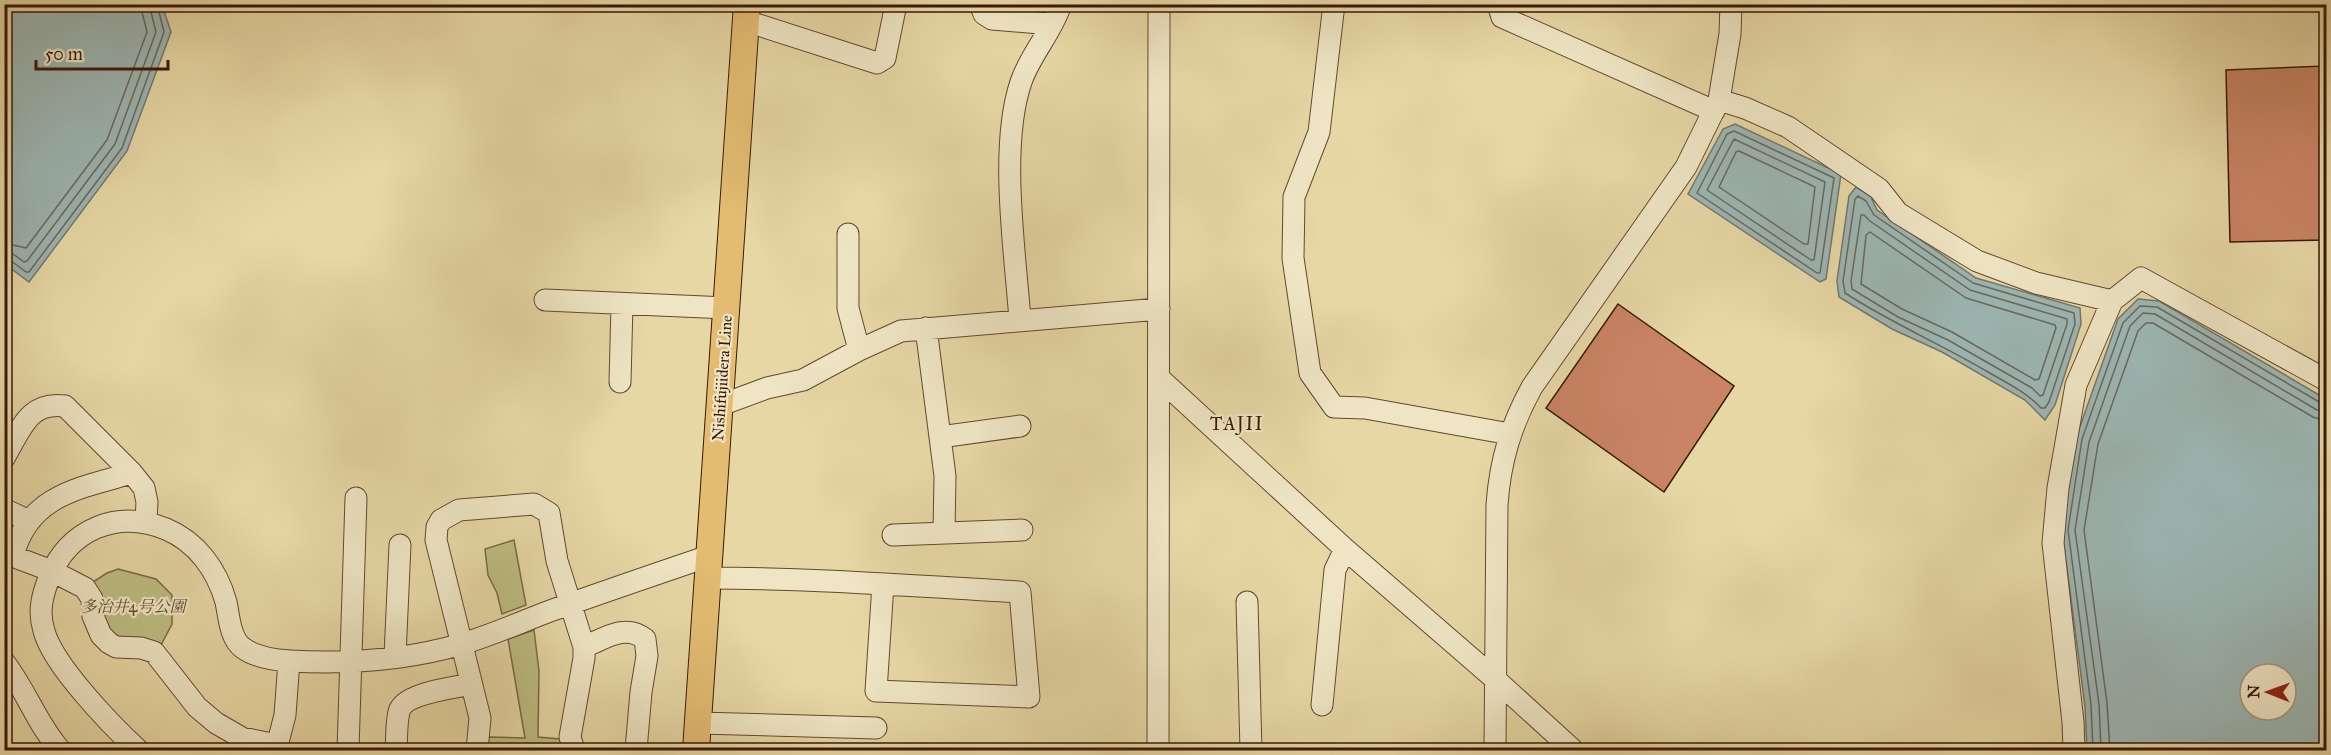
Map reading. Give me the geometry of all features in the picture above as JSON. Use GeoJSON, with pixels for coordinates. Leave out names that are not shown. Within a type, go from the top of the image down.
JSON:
{"type":"FeatureCollection","features":[{"type":"Feature","properties":{"kind":"main road","name":"Nishifujiidera Line"},"geometry":{"type":"LineString","coordinates":[[696,750],[747,13]]}},
{"type":"Feature","properties":{"kind":"street"},"geometry":{"type":"LineString","coordinates":[[747,13],[877,63],[885,58],[896,4]]}},
{"type":"Feature","properties":{"kind":"street"},"geometry":{"type":"LineString","coordinates":[[980,4],[984,14],[992,19],[1051,24]]}},
{"type":"Feature","properties":{"kind":"street"},"geometry":{"type":"LineString","coordinates":[[1020,320],[1010,175],[1013,117],[1021,81],[1061,4]]}},
{"type":"Feature","properties":{"kind":"street"},"geometry":{"type":"LineString","coordinates":[[1158,750],[1159,4]]}},
{"type":"Feature","properties":{"kind":"street"},"geometry":{"type":"LineString","coordinates":[[1334,4],[1319,132],[1294,197],[1293,258],[1310,373],[1334,407],[1365,408],[1510,434]]}},
{"type":"Feature","properties":{"kind":"street"},"geometry":{"type":"LineString","coordinates":[[1498,4],[1502,17],[1717,105],[1745,108],[1788,127],[1880,189],[1898,213],[1977,261],[2036,283],[2112,301]]}},
{"type":"Feature","properties":{"kind":"street"},"geometry":{"type":"LineString","coordinates":[[1495,750],[1498,495],[1499,474],[1510,434],[1532,387],[1686,167],[1717,105],[1730,34],[1731,4]]}},
{"type":"Feature","properties":{"kind":"street"},"geometry":{"type":"LineString","coordinates":[[848,234],[848,308],[859,350]]}},
{"type":"Feature","properties":{"kind":"street"},"geometry":{"type":"LineString","coordinates":[[2074,750],[2073,722],[2053,543],[2058,488],[2076,386],[2112,301],[2141,278],[2326,380]]}},
{"type":"Feature","properties":{"kind":"street"},"geometry":{"type":"LineString","coordinates":[[545,300],[727,308]]}},
{"type":"Feature","properties":{"kind":"street"},"geometry":{"type":"LineString","coordinates":[[620,382],[622,304]]}},
{"type":"Feature","properties":{"kind":"street"},"geometry":{"type":"LineString","coordinates":[[721,405],[767,388],[803,380],[901,331],[1159,309]]}},
{"type":"Feature","properties":{"kind":"street"},"geometry":{"type":"LineString","coordinates":[[926,328],[945,477],[944,533]]}},
{"type":"Feature","properties":{"kind":"street"},"geometry":{"type":"LineString","coordinates":[[1159,378],[1345,549],[1573,750]]}},
{"type":"Feature","properties":{"kind":"street"},"geometry":{"type":"LineString","coordinates":[[4,458],[30,414],[52,404],[65,406],[144,488],[147,502],[146,521]]}},
{"type":"Feature","properties":{"kind":"street"},"geometry":{"type":"LineString","coordinates":[[940,437],[1020,426]]}},
{"type":"Feature","properties":{"kind":"street"},"geometry":{"type":"LineString","coordinates":[[132,473],[66,493],[44,506],[18,536],[9,555],[52,571],[85,588],[92,599],[93,616],[101,635],[109,643],[116,647],[141,648],[154,652],[192,700],[216,723],[242,738],[276,748],[285,715],[289,660]]}},
{"type":"Feature","properties":{"kind":"street"},"geometry":{"type":"LineString","coordinates":[[348,750],[356,498]]}},
{"type":"Feature","properties":{"kind":"street"},"geometry":{"type":"LineString","coordinates":[[477,750],[480,718],[436,540],[437,527],[441,520],[459,510],[534,504],[543,507],[549,513],[557,561],[584,647],[570,737],[574,750]]}},
{"type":"Feature","properties":{"kind":"street"},"geometry":{"type":"LineString","coordinates":[[4,509],[29,521]]}},
{"type":"Feature","properties":{"kind":"street"},"geometry":{"type":"LineString","coordinates":[[138,750],[122,735],[63,667],[48,644],[43,628],[40,599],[61,555],[75,539],[110,523],[146,521],[187,540],[206,560],[216,576],[225,599],[235,638],[242,647],[255,654],[289,660],[350,661],[395,656],[461,644],[570,604],[708,567],[783,578],[1020,592],[1029,697],[876,692],[883,584]]}},
{"type":"Feature","properties":{"kind":"street"},"geometry":{"type":"LineString","coordinates":[[893,535],[1023,530]]}},
{"type":"Feature","properties":{"kind":"street"},"geometry":{"type":"LineString","coordinates":[[395,656],[400,545]]}},
{"type":"Feature","properties":{"kind":"street"},"geometry":{"type":"LineString","coordinates":[[1322,705],[1335,570],[1345,549]]}},
{"type":"Feature","properties":{"kind":"street"},"geometry":{"type":"LineString","coordinates":[[1246,602],[1251,750]]}},
{"type":"Feature","properties":{"kind":"street"},"geometry":{"type":"LineString","coordinates":[[584,647],[621,631],[637,633],[645,639],[647,656],[636,750]]}},
{"type":"Feature","properties":{"kind":"street"},"geometry":{"type":"LineString","coordinates":[[4,662],[15,675],[48,737],[60,750]]}},
{"type":"Feature","properties":{"kind":"street"},"geometry":{"type":"LineString","coordinates":[[396,750],[399,711],[403,704],[414,697],[471,684]]}},
{"type":"Feature","properties":{"kind":"street"},"geometry":{"type":"LineString","coordinates":[[698,723],[876,728]]}},
{"type":"Feature","properties":{"kind":"green space"},"geometry":{"type":"Polygon","coordinates":[[[514,540],[526,605],[502,614],[497,593],[488,575],[485,549],[514,540]]]}},
{"type":"Feature","properties":{"kind":"green space","name":"多治井4号公園"},"geometry":{"type":"Polygon","coordinates":[[[118,569],[156,579],[172,595],[172,624],[161,645],[148,640],[121,638],[109,631],[105,625],[97,588],[93,582],[118,569]]]}},
{"type":"Feature","properties":{"kind":"green space"},"geometry":{"type":"Polygon","coordinates":[[[534,630],[539,671],[538,737],[560,739],[564,750],[487,749],[488,737],[525,738],[508,639],[534,630]]]}},
{"type":"Feature","properties":{"kind":"water"},"geometry":{"type":"Polygon","coordinates":[[[4,5],[162,5],[171,32],[127,151],[29,282],[5,264],[4,5]]]}},
{"type":"Feature","properties":{"kind":"water"},"geometry":{"type":"Polygon","coordinates":[[[1735,124],[1841,174],[1826,279],[1820,282],[1688,194],[1723,129],[1735,124]]]}},
{"type":"Feature","properties":{"kind":"water"},"geometry":{"type":"Polygon","coordinates":[[[1856,187],[1871,197],[1877,210],[1976,278],[2080,308],[2081,324],[2055,405],[2045,420],[2025,400],[1942,352],[1892,329],[1839,297],[1837,281],[1849,196],[1856,187]]]}},
{"type":"Feature","properties":{"kind":"water"},"geometry":{"type":"Polygon","coordinates":[[[2138,299],[2159,301],[2326,399],[2326,750],[2087,750],[2085,706],[2062,530],[2076,438],[2118,319],[2138,299]]]}},
{"type":"Feature","properties":{"kind":"building"},"geometry":{"type":"Polygon","coordinates":[[[2326,66],[2326,240],[2230,242],[2226,70],[2326,66]]]}},
{"type":"Feature","properties":{"kind":"building"},"geometry":{"type":"Polygon","coordinates":[[[1618,304],[1734,386],[1664,492],[1546,408],[1618,304]]]}},
{"type":"Feature","properties":{"kind":"district","name":"TAJII"},"geometry":{"type":"Point","coordinates":[1237,424]}}]}
